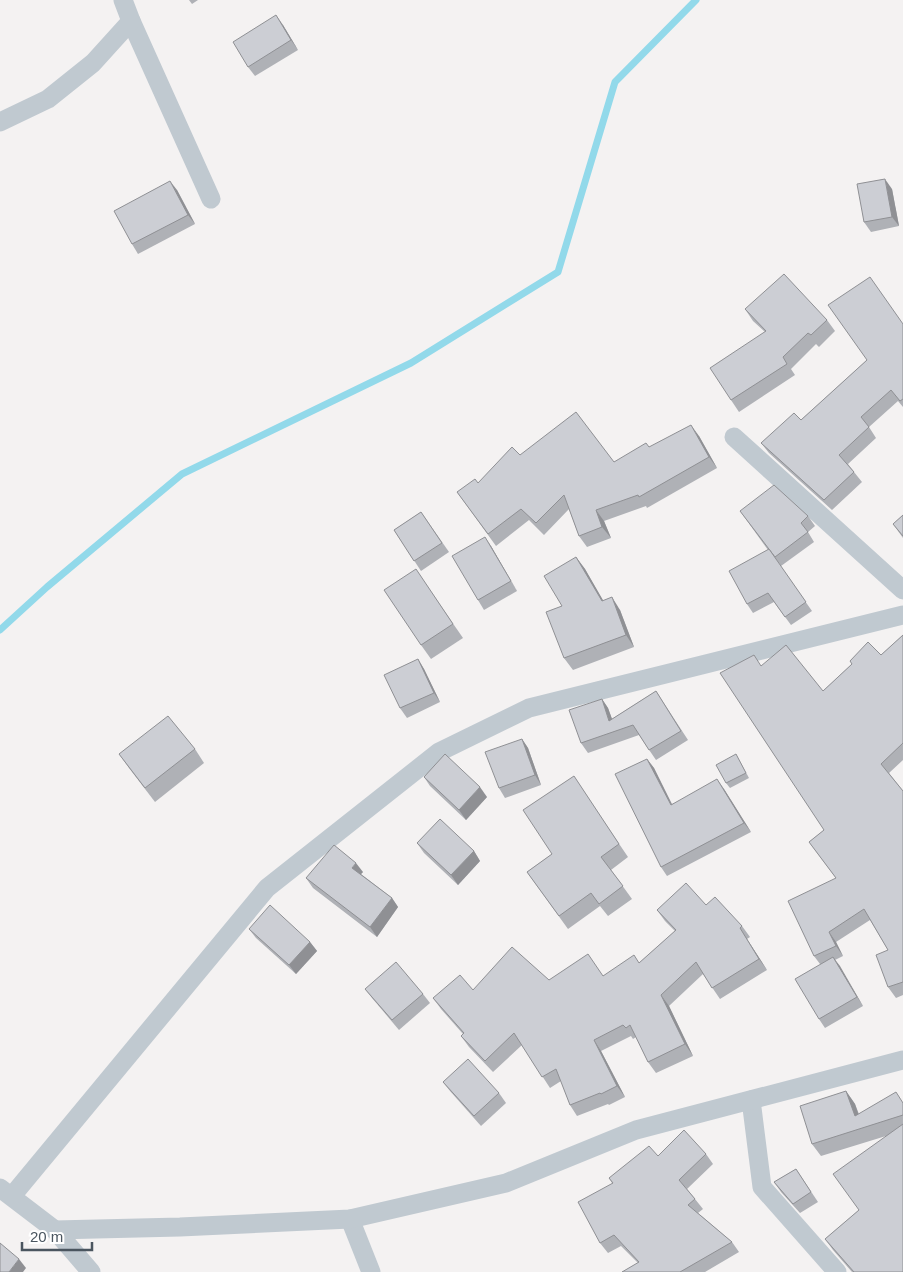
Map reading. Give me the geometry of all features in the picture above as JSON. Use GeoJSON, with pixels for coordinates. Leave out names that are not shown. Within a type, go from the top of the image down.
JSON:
{"type":"FeatureCollection","features":[{"type":"Feature","properties":{"kind":"street"},"geometry":{"type":"LineString","coordinates":[[123,0],[211,199]]}},
{"type":"Feature","properties":{"kind":"street"},"geometry":{"type":"LineString","coordinates":[[0,122],[48,99],[93,63],[131,21]]}},
{"type":"Feature","properties":{"kind":"street"},"geometry":{"type":"LineString","coordinates":[[734,437],[903,590]]}},
{"type":"Feature","properties":{"kind":"street"},"geometry":{"type":"LineString","coordinates":[[91,1272],[55,1230],[6,1192],[267,888],[439,752],[529,708],[903,615]]}},
{"type":"Feature","properties":{"kind":"street"},"geometry":{"type":"LineString","coordinates":[[55,1230],[180,1227],[350,1219],[506,1183],[636,1130],[903,1060]]}},
{"type":"Feature","properties":{"kind":"street"},"geometry":{"type":"LineString","coordinates":[[751,1100],[762,1187],[837,1272]]}},
{"type":"Feature","properties":{"kind":"street"},"geometry":{"type":"LineString","coordinates":[[350,1219],[371,1272]]}},
{"type":"Feature","properties":{"kind":"building"},"geometry":{"type":"Polygon","coordinates":[[[276,15],[291,40],[248,67],[233,42],[276,15]]]}},
{"type":"Feature","properties":{"kind":"building"},"geometry":{"type":"Polygon","coordinates":[[[885,179],[892,217],[864,222],[857,184],[885,179]]]}},
{"type":"Feature","properties":{"kind":"building"},"geometry":{"type":"Polygon","coordinates":[[[170,181],[188,215],[132,244],[114,211],[170,181]]]}},
{"type":"Feature","properties":{"kind":"building"},"geometry":{"type":"Polygon","coordinates":[[[784,274],[827,320],[811,335],[808,333],[783,357],[787,364],[731,400],[710,368],[766,331],[745,309],[784,274]]]}},
{"type":"Feature","properties":{"kind":"building"},"geometry":{"type":"Polygon","coordinates":[[[870,277],[903,324],[903,399],[900,401],[891,390],[861,417],[869,427],[839,455],[854,472],[824,500],[761,443],[794,413],[801,420],[867,360],[828,305],[870,277]]]}},
{"type":"Feature","properties":{"kind":"building"},"geometry":{"type":"Polygon","coordinates":[[[576,412],[614,462],[646,443],[649,447],[691,425],[709,457],[639,497],[638,495],[596,510],[602,527],[579,536],[564,495],[536,523],[521,509],[488,534],[457,492],[475,479],[478,483],[512,447],[520,455],[576,412]]]}},
{"type":"Feature","properties":{"kind":"building"},"geometry":{"type":"Polygon","coordinates":[[[774,485],[808,516],[801,523],[808,532],[775,557],[740,511],[774,485]]]}},
{"type":"Feature","properties":{"kind":"building"},"geometry":{"type":"Polygon","coordinates":[[[421,512],[442,543],[414,561],[394,530],[421,512]]]}},
{"type":"Feature","properties":{"kind":"building"},"geometry":{"type":"Polygon","coordinates":[[[903,515],[903,536],[893,524],[903,515]]]}},
{"type":"Feature","properties":{"kind":"building"},"geometry":{"type":"Polygon","coordinates":[[[485,537],[511,581],[478,600],[452,556],[485,537]]]}},
{"type":"Feature","properties":{"kind":"building"},"geometry":{"type":"Polygon","coordinates":[[[769,549],[806,602],[785,617],[768,593],[747,604],[729,571],[769,549]]]}},
{"type":"Feature","properties":{"kind":"building"},"geometry":{"type":"Polygon","coordinates":[[[576,557],[602,601],[612,597],[626,635],[564,658],[546,612],[562,606],[544,576],[576,557]]]}},
{"type":"Feature","properties":{"kind":"building"},"geometry":{"type":"Polygon","coordinates":[[[416,569],[453,624],[421,645],[384,590],[416,569]]]}},
{"type":"Feature","properties":{"kind":"building"},"geometry":{"type":"Polygon","coordinates":[[[903,635],[903,743],[881,764],[903,791],[903,982],[888,987],[876,955],[888,950],[864,909],[829,932],[836,946],[814,956],[788,901],[836,878],[809,842],[824,830],[720,673],[754,655],[761,666],[786,645],[823,691],[852,664],[850,661],[868,642],[881,655],[903,635]]]}},
{"type":"Feature","properties":{"kind":"building"},"geometry":{"type":"Polygon","coordinates":[[[418,659],[434,693],[400,708],[384,675],[418,659]]]}},
{"type":"Feature","properties":{"kind":"building"},"geometry":{"type":"Polygon","coordinates":[[[656,691],[681,731],[649,750],[633,725],[581,743],[569,710],[602,699],[609,721],[656,691]]]}},
{"type":"Feature","properties":{"kind":"building"},"geometry":{"type":"Polygon","coordinates":[[[168,716],[195,749],[145,788],[119,754],[168,716]]]}},
{"type":"Feature","properties":{"kind":"building"},"geometry":{"type":"Polygon","coordinates":[[[522,739],[535,775],[499,788],[485,752],[522,739]]]}},
{"type":"Feature","properties":{"kind":"building"},"geometry":{"type":"Polygon","coordinates":[[[445,754],[480,787],[459,810],[424,777],[445,754]]]}},
{"type":"Feature","properties":{"kind":"building"},"geometry":{"type":"Polygon","coordinates":[[[736,754],[746,773],[726,783],[716,765],[736,754]]]}},
{"type":"Feature","properties":{"kind":"building"},"geometry":{"type":"Polygon","coordinates":[[[647,759],[671,805],[717,779],[744,823],[661,867],[615,774],[647,759]]]}},
{"type":"Feature","properties":{"kind":"building"},"geometry":{"type":"Polygon","coordinates":[[[574,776],[619,844],[601,857],[623,886],[599,904],[591,893],[559,916],[527,872],[552,854],[523,810],[574,776]]]}},
{"type":"Feature","properties":{"kind":"building"},"geometry":{"type":"Polygon","coordinates":[[[440,819],[474,851],[451,875],[417,843],[440,819]]]}},
{"type":"Feature","properties":{"kind":"building"},"geometry":{"type":"Polygon","coordinates":[[[334,845],[356,863],[352,868],[392,898],[370,927],[306,878],[334,845]]]}},
{"type":"Feature","properties":{"kind":"building"},"geometry":{"type":"Polygon","coordinates":[[[686,883],[706,905],[715,897],[742,926],[740,928],[759,959],[712,988],[696,962],[661,995],[685,1044],[648,1062],[630,1025],[626,1028],[623,1025],[594,1040],[617,1086],[601,1094],[570,1105],[556,1069],[542,1077],[514,1033],[485,1061],[461,1036],[464,1033],[433,998],[460,975],[473,990],[512,947],[549,980],[588,954],[603,976],[634,955],[639,963],[676,930],[657,910],[686,883]]]}},
{"type":"Feature","properties":{"kind":"building"},"geometry":{"type":"Polygon","coordinates":[[[270,905],[310,942],[289,965],[249,929],[270,905]]]}},
{"type":"Feature","properties":{"kind":"building"},"geometry":{"type":"Polygon","coordinates":[[[833,957],[857,997],[819,1019],[795,979],[833,957]]]}},
{"type":"Feature","properties":{"kind":"building"},"geometry":{"type":"Polygon","coordinates":[[[396,962],[423,994],[392,1020],[365,989],[396,962]]]}},
{"type":"Feature","properties":{"kind":"building"},"geometry":{"type":"Polygon","coordinates":[[[468,1059],[499,1093],[474,1116],[443,1082],[468,1059]]]}},
{"type":"Feature","properties":{"kind":"building"},"geometry":{"type":"Polygon","coordinates":[[[846,1091],[855,1116],[896,1092],[903,1103],[903,1115],[812,1144],[800,1106],[846,1091]]]}},
{"type":"Feature","properties":{"kind":"building"},"geometry":{"type":"Polygon","coordinates":[[[903,1124],[903,1272],[854,1272],[825,1239],[859,1210],[833,1174],[903,1124]]]}},
{"type":"Feature","properties":{"kind":"building"},"geometry":{"type":"Polygon","coordinates":[[[684,1130],[706,1154],[679,1180],[695,1199],[688,1205],[732,1242],[680,1272],[622,1272],[639,1262],[614,1235],[600,1243],[578,1202],[613,1183],[609,1178],[649,1146],[658,1156],[684,1130]]]}},
{"type":"Feature","properties":{"kind":"building"},"geometry":{"type":"Polygon","coordinates":[[[796,1169],[811,1192],[793,1204],[774,1182],[796,1169]]]}},
{"type":"Feature","properties":{"kind":"building"},"geometry":{"type":"Polygon","coordinates":[[[0,1243],[19,1259],[9,1272],[0,1272],[0,1243]]]}},
{"type":"Feature","properties":{"kind":"waterway"},"geometry":{"type":"LineString","coordinates":[[0,630],[47,587],[182,474],[411,363],[558,272],[615,82],[696,0]]}}]}
